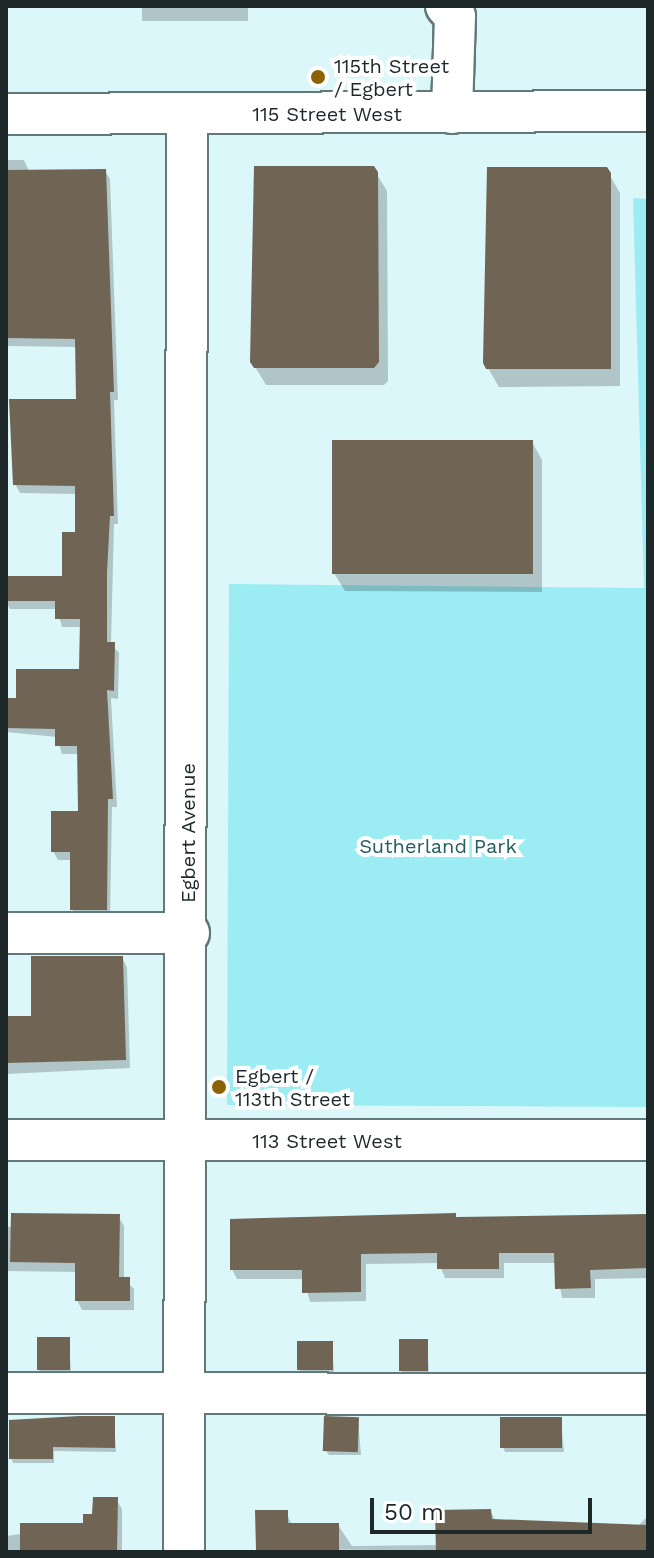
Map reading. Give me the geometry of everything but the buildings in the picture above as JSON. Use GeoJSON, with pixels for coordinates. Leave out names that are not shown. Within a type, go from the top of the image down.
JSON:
{"type":"FeatureCollection","features":[{"type":"Feature","properties":{"kind":"street"},"geometry":{"type":"LineString","coordinates":[[446,6],[455,16],[452,113]]}},
{"type":"Feature","properties":{"kind":"street","name":"115 Street West"},"geometry":{"type":"LineString","coordinates":[[6,114],[648,111]]}},
{"type":"Feature","properties":{"kind":"street","name":"Egbert Avenue"},"geometry":{"type":"LineString","coordinates":[[184,1552],[189,933],[187,114]]}},
{"type":"Feature","properties":{"kind":"street"},"geometry":{"type":"LineString","coordinates":[[6,933],[189,933]]}},
{"type":"Feature","properties":{"kind":"street","name":"113 Street West"},"geometry":{"type":"LineString","coordinates":[[6,1140],[648,1140]]}},
{"type":"Feature","properties":{"kind":"street"},"geometry":{"type":"LineString","coordinates":[[6,1393],[648,1394]]}},
{"type":"Feature","properties":{"kind":"green space","name":"Sutherland Park"},"geometry":{"type":"Polygon","coordinates":[[[633,198],[648,199],[648,1107],[227,1105],[229,584],[644,588],[633,198]]]}},
{"type":"Feature","properties":{"kind":"place","name":"115th Street / Egbert"},"geometry":{"type":"Point","coordinates":[318,77]}},
{"type":"Feature","properties":{"kind":"place","name":"Egbert / 113th Street"},"geometry":{"type":"Point","coordinates":[219,1087]}}]}
